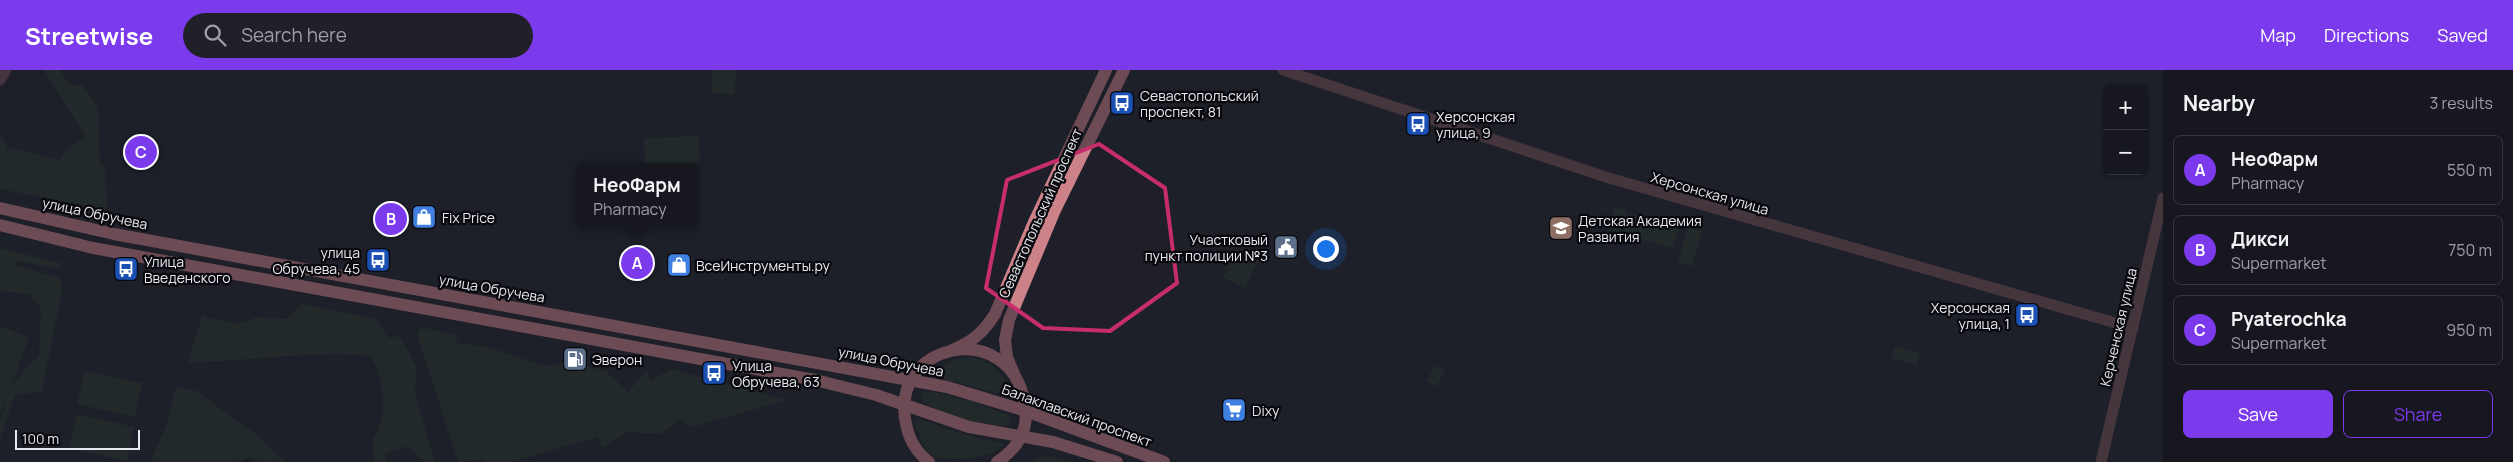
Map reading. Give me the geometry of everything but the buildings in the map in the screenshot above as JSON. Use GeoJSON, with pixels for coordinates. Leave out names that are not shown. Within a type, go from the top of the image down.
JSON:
{"type":"FeatureCollection","features":[{"type":"Feature","properties":{"kind":"main road","name":"Севастопольский проспект"},"geometry":{"type":"LineString","coordinates":[[910,380],[930,359],[976,339],[995,314],[1034,222],[1106,70]]}},
{"type":"Feature","properties":{"kind":"main road","name":"Севастопольский проспект"},"geometry":{"type":"LineString","coordinates":[[1026,411],[1020,386],[1007,357],[1005,340],[1009,320],[1055,210],[1124,70]]}},
{"type":"Feature","properties":{"kind":"main road","name":"улица Обручева"},"geometry":{"type":"LineString","coordinates":[[0,208],[88,228],[910,380],[980,395]]}},
{"type":"Feature","properties":{"kind":"main road"},"geometry":{"type":"LineString","coordinates":[[0,225],[93,248],[815,380],[876,396],[969,427],[1081,450],[1118,462]]}},
{"type":"Feature","properties":{"kind":"main road"},"geometry":{"type":"LineString","coordinates":[[952,350],[971,349],[991,353],[1002,360],[1014,374]]}},
{"type":"Feature","properties":{"kind":"main road"},"geometry":{"type":"LineString","coordinates":[[910,380],[904,406],[906,428],[919,462]]}},
{"type":"Feature","properties":{"kind":"main road","name":"Балаклавский проспект"},"geometry":{"type":"LineString","coordinates":[[980,395],[1164,462]]}},
{"type":"Feature","properties":{"kind":"main road"},"geometry":{"type":"LineString","coordinates":[[997,462],[1013,449],[1023,437],[1026,411]]}},
{"type":"Feature","properties":{"kind":"main road"},"geometry":{"type":"LineString","coordinates":[[914,448],[929,462]]}},
{"type":"Feature","properties":{"kind":"street"},"geometry":{"type":"LineString","coordinates":[[0,80],[6,70]]}},
{"type":"Feature","properties":{"kind":"street","name":"Херсонская улица"},"geometry":{"type":"LineString","coordinates":[[1283,70],[1609,178],[2133,328]]}},
{"type":"Feature","properties":{"kind":"street","name":"Керченская улица"},"geometry":{"type":"LineString","coordinates":[[2101,462],[2163,198]]}},
{"type":"Feature","properties":{"kind":"street"},"geometry":{"type":"LineString","coordinates":[[234,274],[242,271],[244,265],[242,259],[237,256]]}},
{"type":"Feature","properties":{"kind":"highlighted area"},"geometry":{"type":"Polygon","coordinates":[[[1099,144],[1165,188],[1177,283],[1110,331],[1043,328],[986,288],[1007,180],[1099,144]]]}},
{"type":"Feature","properties":{"kind":"green space"},"geometry":{"type":"Polygon","coordinates":[[[44,70],[60,70],[70,86],[81,84],[98,107],[100,166],[105,166],[107,210],[0,189],[0,136],[4,138],[8,151],[13,148],[60,160],[66,150],[86,137],[44,70]]]}},
{"type":"Feature","properties":{"kind":"green space"},"geometry":{"type":"Polygon","coordinates":[[[712,70],[736,70],[735,94],[711,93],[712,70]]]}},
{"type":"Feature","properties":{"kind":"green space"},"geometry":{"type":"Polygon","coordinates":[[[699,136],[700,163],[645,163],[644,138],[699,136]]]}},
{"type":"Feature","properties":{"kind":"green space"},"geometry":{"type":"Polygon","coordinates":[[[1615,206],[1627,210],[1620,233],[1608,230],[1615,206]]]}},
{"type":"Feature","properties":{"kind":"green space"},"geometry":{"type":"Polygon","coordinates":[[[1628,213],[1679,228],[1673,248],[1622,234],[1628,213]]]}},
{"type":"Feature","properties":{"kind":"green space"},"geometry":{"type":"Polygon","coordinates":[[[1688,227],[1702,231],[1692,266],[1678,262],[1688,227]]]}},
{"type":"Feature","properties":{"kind":"green space"},"geometry":{"type":"Polygon","coordinates":[[[0,248],[64,264],[56,269],[20,261],[11,264],[60,278],[62,291],[42,391],[15,395],[0,441],[0,420],[10,391],[0,415],[0,326],[29,337],[12,384],[39,355],[41,308],[30,294],[0,291],[0,248]]]}},
{"type":"Feature","properties":{"kind":"green space"},"geometry":{"type":"Polygon","coordinates":[[[1236,250],[1258,260],[1245,288],[1223,277],[1236,250]]]}},
{"type":"Feature","properties":{"kind":"green space"},"geometry":{"type":"Polygon","coordinates":[[[302,304],[376,319],[388,338],[400,336],[417,367],[415,394],[435,462],[424,462],[408,446],[385,454],[387,462],[375,462],[373,443],[381,421],[383,396],[380,380],[371,356],[325,354],[188,362],[202,316],[237,324],[258,317],[287,319],[302,304]]]}},
{"type":"Feature","properties":{"kind":"green space"},"geometry":{"type":"Polygon","coordinates":[[[421,327],[456,335],[457,343],[487,347],[546,366],[565,362],[606,371],[628,392],[646,371],[650,381],[672,369],[787,400],[692,427],[680,420],[660,434],[627,432],[602,448],[597,437],[511,462],[485,462],[483,460],[458,462],[417,334],[421,327]]]}},
{"type":"Feature","properties":{"kind":"green space"},"geometry":{"type":"Polygon","coordinates":[[[1895,346],[1920,353],[1917,365],[1891,358],[1895,346]]]}},
{"type":"Feature","properties":{"kind":"green space"},"geometry":{"type":"Polygon","coordinates":[[[969,357],[985,362],[997,370],[1006,382],[1012,397],[931,376],[932,371],[958,358],[969,357]]]}},
{"type":"Feature","properties":{"kind":"green space"},"geometry":{"type":"Polygon","coordinates":[[[1436,365],[1445,371],[1436,387],[1426,381],[1436,365]]]}},
{"type":"Feature","properties":{"kind":"green space"},"geometry":{"type":"Polygon","coordinates":[[[85,371],[142,383],[135,417],[77,404],[85,371]]]}},
{"type":"Feature","properties":{"kind":"green space"},"geometry":{"type":"Polygon","coordinates":[[[176,387],[196,391],[254,433],[285,462],[258,462],[250,457],[238,462],[150,462],[166,426],[176,387]]]}},
{"type":"Feature","properties":{"kind":"green space"},"geometry":{"type":"Polygon","coordinates":[[[929,391],[970,401],[1008,415],[1011,423],[1008,426],[987,424],[948,415],[936,410],[920,397],[922,393],[929,391]]]}},
{"type":"Feature","properties":{"kind":"green space"},"geometry":{"type":"Polygon","coordinates":[[[77,414],[134,427],[127,461],[69,448],[77,414]]]}},
{"type":"Feature","properties":{"kind":"green space"},"geometry":{"type":"Polygon","coordinates":[[[919,419],[958,433],[1005,444],[990,453],[969,458],[958,459],[931,455],[915,424],[919,419]]]}},
{"type":"Feature","properties":{"kind":"green space"},"geometry":{"type":"Polygon","coordinates":[[[1046,455],[1072,462],[1028,462],[1046,455]]]}},
{"type":"Feature","properties":{"kind":"place","name":"Севастопольский проспект, 81"},"geometry":{"type":"Point","coordinates":[1122,103]}},
{"type":"Feature","properties":{"kind":"place","name":"Херсонская улица, 9"},"geometry":{"type":"Point","coordinates":[1418,124]}},
{"type":"Feature","properties":{"kind":"place","name":"Pyaterochka"},"geometry":{"type":"Point","coordinates":[141,152]}},
{"type":"Feature","properties":{"kind":"place","name":"Fix Price"},"geometry":{"type":"Point","coordinates":[424,217]}},
{"type":"Feature","properties":{"kind":"place","name":"Дикси"},"geometry":{"type":"Point","coordinates":[391,219]}},
{"type":"Feature","properties":{"kind":"place","name":"Детская Академия Развития"},"geometry":{"type":"Point","coordinates":[1561,228]}},
{"type":"Feature","properties":{"kind":"place","name":"Участковый пункт полиции №3"},"geometry":{"type":"Point","coordinates":[1286,247]}},
{"type":"Feature","properties":{"kind":"place","name":"улица Обручева, 45"},"geometry":{"type":"Point","coordinates":[378,260]}},
{"type":"Feature","properties":{"kind":"place","name":"НеоФарм"},"geometry":{"type":"Point","coordinates":[637,263]}},
{"type":"Feature","properties":{"kind":"place","name":"ВсеИнструменты.ру"},"geometry":{"type":"Point","coordinates":[679,265]}},
{"type":"Feature","properties":{"kind":"place","name":"Улица Введенского"},"geometry":{"type":"Point","coordinates":[126,269]}},
{"type":"Feature","properties":{"kind":"place","name":"Херсонская улица, 1"},"geometry":{"type":"Point","coordinates":[2027,315]}},
{"type":"Feature","properties":{"kind":"place","name":"Эверон"},"geometry":{"type":"Point","coordinates":[575,359]}},
{"type":"Feature","properties":{"kind":"place","name":"Улица Обручева, 63"},"geometry":{"type":"Point","coordinates":[714,373]}},
{"type":"Feature","properties":{"kind":"place","name":"Dixy"},"geometry":{"type":"Point","coordinates":[1234,410]}}]}
